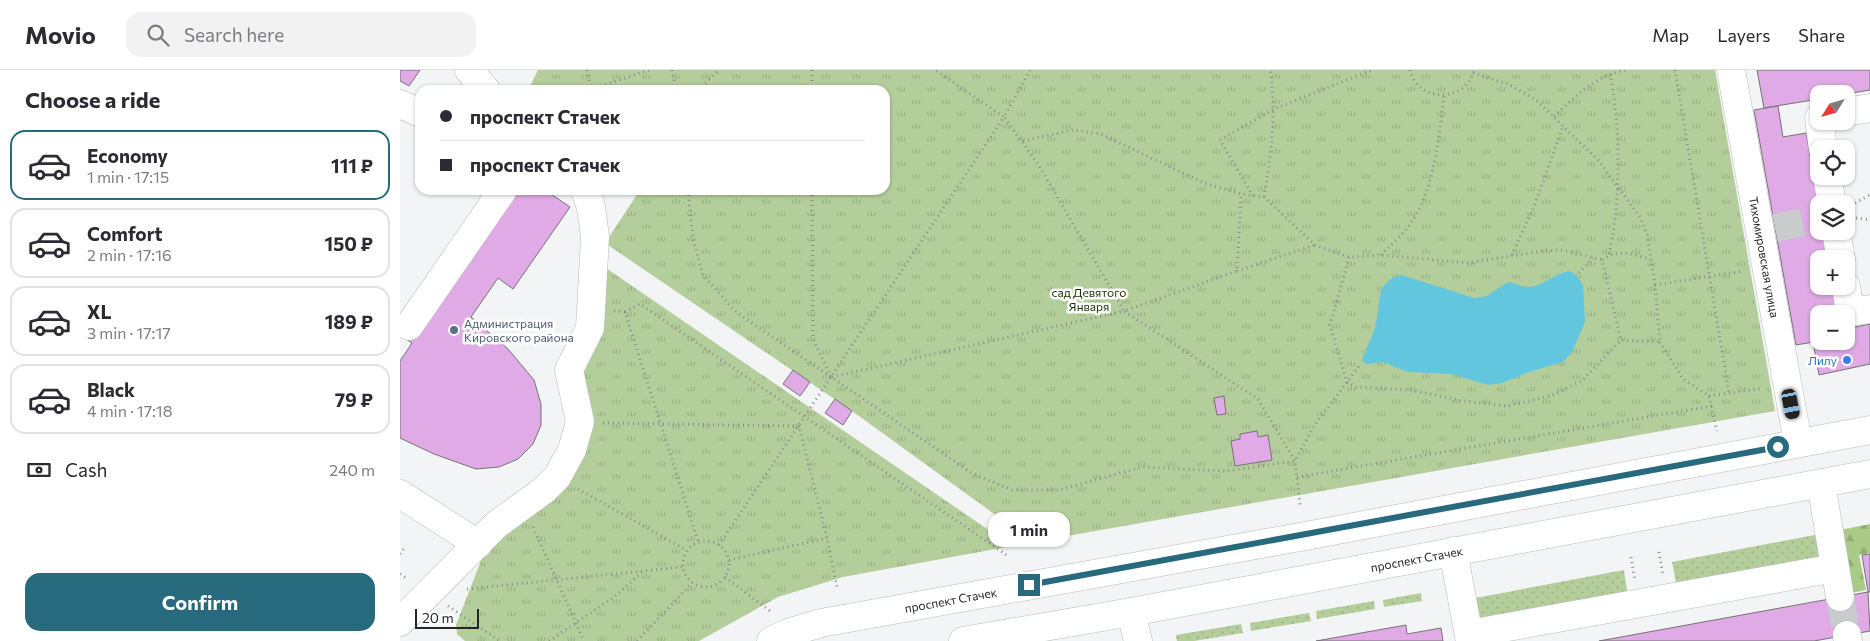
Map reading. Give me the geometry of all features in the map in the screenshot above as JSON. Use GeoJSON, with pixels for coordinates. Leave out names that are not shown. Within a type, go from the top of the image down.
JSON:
{"type":"FeatureCollection","features":[{"type":"Feature","properties":{"kind":"main road"},"geometry":{"type":"LineString","coordinates":[[469,70],[482,85]]}},
{"type":"Feature","properties":{"kind":"main road","name":"Тихомировская улица"},"geometry":{"type":"LineString","coordinates":[[1731,70],[1768,230],[1798,443]]}},
{"type":"Feature","properties":{"kind":"main road"},"geometry":{"type":"LineString","coordinates":[[400,104],[415,111]]}},
{"type":"Feature","properties":{"kind":"main road"},"geometry":{"type":"LineString","coordinates":[[1855,110],[1870,108]]}},
{"type":"Feature","properties":{"kind":"main road"},"geometry":{"type":"LineString","coordinates":[[404,334],[500,195]]}},
{"type":"Feature","properties":{"kind":"main road"},"geometry":{"type":"LineString","coordinates":[[400,622],[430,594],[496,525],[525,505],[557,477],[572,450],[580,422],[569,370],[590,328],[595,237],[586,195]]}},
{"type":"Feature","properties":{"kind":"main road"},"geometry":{"type":"LineString","coordinates":[[1847,295],[1850,312],[1870,309]]}},
{"type":"Feature","properties":{"kind":"main road","name":"проспект Стачек"},"geometry":{"type":"LineString","coordinates":[[771,641],[788,632],[821,622],[1302,536],[1870,430]]}},
{"type":"Feature","properties":{"kind":"main road","name":"проспект Стачек"},"geometry":{"type":"LineString","coordinates":[[963,641],[1131,612],[1870,474]]}},
{"type":"Feature","properties":{"kind":"main road"},"geometry":{"type":"LineString","coordinates":[[1821,483],[1840,597]]}},
{"type":"Feature","properties":{"kind":"main road"},"geometry":{"type":"LineString","coordinates":[[400,494],[478,544]]}},
{"type":"Feature","properties":{"kind":"main road"},"geometry":{"type":"LineString","coordinates":[[1453,551],[1470,638],[1835,568]]}},
{"type":"Feature","properties":{"kind":"main road"},"geometry":{"type":"LineString","coordinates":[[1131,612],[1138,641]]}},
{"type":"Feature","properties":{"kind":"path"},"geometry":{"type":"LineString","coordinates":[[587,70],[590,85]]}},
{"type":"Feature","properties":{"kind":"path"},"geometry":{"type":"LineString","coordinates":[[606,85],[650,70]]}},
{"type":"Feature","properties":{"kind":"path"},"geometry":{"type":"LineString","coordinates":[[672,70],[675,85]]}},
{"type":"Feature","properties":{"kind":"path"},"geometry":{"type":"LineString","coordinates":[[703,85],[719,70]]}},
{"type":"Feature","properties":{"kind":"path"},"geometry":{"type":"LineString","coordinates":[[812,70],[812,85]]}},
{"type":"Feature","properties":{"kind":"path"},"geometry":{"type":"LineString","coordinates":[[934,70],[1004,117],[1023,141],[1124,311],[1258,399],[1295,461],[1300,504]]}},
{"type":"Feature","properties":{"kind":"path"},"geometry":{"type":"LineString","coordinates":[[719,544],[1004,117],[1030,70]]}},
{"type":"Feature","properties":{"kind":"path"},"geometry":{"type":"LineString","coordinates":[[1264,197],[1272,152],[1274,109],[1270,70]]}},
{"type":"Feature","properties":{"kind":"path"},"geometry":{"type":"LineString","coordinates":[[1253,196],[1220,140],[1274,109],[1372,70]]}},
{"type":"Feature","properties":{"kind":"path"},"geometry":{"type":"LineString","coordinates":[[1410,70],[1416,83],[1424,90],[1444,96],[1462,89],[1474,72],[1508,84],[1534,99],[1554,116],[1598,160],[1640,217],[1646,234],[1655,285],[1660,342],[1683,379],[1710,396],[1771,386]]}},
{"type":"Feature","properties":{"kind":"path"},"geometry":{"type":"LineString","coordinates":[[1554,116],[1591,84],[1610,71],[1628,70]]}},
{"type":"Feature","properties":{"kind":"path"},"geometry":{"type":"LineString","coordinates":[[1675,70],[1729,393]]}},
{"type":"Feature","properties":{"kind":"path"},"geometry":{"type":"LineString","coordinates":[[1609,254],[1616,224],[1618,148],[1610,71]]}},
{"type":"Feature","properties":{"kind":"path"},"geometry":{"type":"LineString","coordinates":[[1381,255],[1409,226],[1424,197],[1438,146],[1444,96]]}},
{"type":"Feature","properties":{"kind":"path"},"geometry":{"type":"LineString","coordinates":[[1512,256],[1535,204],[1563,126]]}},
{"type":"Feature","properties":{"kind":"path"},"geometry":{"type":"LineString","coordinates":[[1023,141],[1073,130],[1101,134],[1204,183],[1241,194],[1264,197],[1315,245],[1349,257],[1381,255],[1468,263],[1564,250],[1602,260]]}},
{"type":"Feature","properties":{"kind":"path"},"geometry":{"type":"LineString","coordinates":[[1238,271],[1241,194]]}},
{"type":"Feature","properties":{"kind":"path"},"geometry":{"type":"LineString","coordinates":[[689,195],[693,239],[703,275],[736,312],[973,474],[1012,490],[1059,490],[1142,467],[1227,471],[1295,461]]}},
{"type":"Feature","properties":{"kind":"path"},"geometry":{"type":"LineString","coordinates":[[812,195],[812,339],[832,377]]}},
{"type":"Feature","properties":{"kind":"path"},"geometry":{"type":"LineString","coordinates":[[832,377],[1124,311],[1315,245]]}},
{"type":"Feature","properties":{"kind":"path"},"geometry":{"type":"LineString","coordinates":[[1602,260],[1609,254],[1628,252],[1650,258]]}},
{"type":"Feature","properties":{"kind":"path"},"geometry":{"type":"LineString","coordinates":[[1349,257],[1330,325],[1347,382],[1356,387],[1411,390],[1463,401],[1508,406],[1551,396],[1583,380],[1621,340],[1660,342]]}},
{"type":"Feature","properties":{"kind":"path"},"geometry":{"type":"LineString","coordinates":[[1579,273],[1594,258]]}},
{"type":"Feature","properties":{"kind":"path"},"geometry":{"type":"LineString","coordinates":[[1602,260],[1621,340]]}},
{"type":"Feature","properties":{"kind":"path"},"geometry":{"type":"LineString","coordinates":[[1655,285],[1750,270]]}},
{"type":"Feature","properties":{"kind":"path"},"geometry":{"type":"LineString","coordinates":[[591,310],[626,312],[640,304],[1008,556]]}},
{"type":"Feature","properties":{"kind":"path"},"geometry":{"type":"LineString","coordinates":[[626,312],[698,541]]}},
{"type":"Feature","properties":{"kind":"path"},"geometry":{"type":"LineString","coordinates":[[1295,461],[1314,426],[1360,365]]}},
{"type":"Feature","properties":{"kind":"path"},"geometry":{"type":"LineString","coordinates":[[1710,396],[1717,432]]}},
{"type":"Feature","properties":{"kind":"path"},"geometry":{"type":"LineString","coordinates":[[1297,477],[1712,406]]}},
{"type":"Feature","properties":{"kind":"path"},"geometry":{"type":"LineString","coordinates":[[580,422],[663,426],[799,426]]}},
{"type":"Feature","properties":{"kind":"path"},"geometry":{"type":"LineString","coordinates":[[799,426],[827,538],[836,587]]}},
{"type":"Feature","properties":{"kind":"path"},"geometry":{"type":"LineString","coordinates":[[557,477],[686,550]]}},
{"type":"Feature","properties":{"kind":"path"},"geometry":{"type":"LineString","coordinates":[[525,505],[555,579],[584,641]]}},
{"type":"Feature","properties":{"kind":"path"},"geometry":{"type":"LineString","coordinates":[[729,560],[827,538]]}},
{"type":"Feature","properties":{"kind":"path"},"geometry":{"type":"LineString","coordinates":[[698,541],[713,541],[719,544],[729,560],[728,572],[725,577],[713,586],[698,586],[692,583],[682,567],[686,550],[698,541]]}},
{"type":"Feature","properties":{"kind":"path"},"geometry":{"type":"LineString","coordinates":[[400,554],[405,547]]}},
{"type":"Feature","properties":{"kind":"path"},"geometry":{"type":"LineString","coordinates":[[465,589],[682,567]]}},
{"type":"Feature","properties":{"kind":"path"},"geometry":{"type":"LineString","coordinates":[[549,641],[575,622],[614,598],[643,571]]}},
{"type":"Feature","properties":{"kind":"path"},"geometry":{"type":"LineString","coordinates":[[725,577],[770,611]]}},
{"type":"Feature","properties":{"kind":"path"},"geometry":{"type":"LineString","coordinates":[[637,641],[692,583]]}},
{"type":"Feature","properties":{"kind":"path"},"geometry":{"type":"LineString","coordinates":[[430,594],[500,641]]}},
{"type":"Feature","properties":{"kind":"green space","name":"сад Девятого Января"},"geometry":{"type":"Polygon","coordinates":[[[538,70],[1715,70],[1775,411],[1033,542],[852,411],[605,243],[637,195],[890,195],[890,85],[530,85],[538,70]]]}},
{"type":"Feature","properties":{"kind":"green space"},"geometry":{"type":"Polygon","coordinates":[[[603,266],[1012,546],[843,577],[778,597],[699,641],[465,641],[457,634],[456,625],[487,545],[556,495],[579,371],[603,266]]]}},
{"type":"Feature","properties":{"kind":"green space"},"geometry":{"type":"Polygon","coordinates":[[[1870,524],[1870,553],[1859,555],[1866,590],[1847,594],[1835,531],[1870,524]]]}},
{"type":"Feature","properties":{"kind":"green space"},"geometry":{"type":"Polygon","coordinates":[[[1820,534],[1822,555],[1817,560],[1677,588],[1672,562],[1820,534]]]}},
{"type":"Feature","properties":{"kind":"green space"},"geometry":{"type":"Polygon","coordinates":[[[1624,570],[1628,597],[1484,621],[1477,617],[1470,599],[1624,570]]]}},
{"type":"Feature","properties":{"kind":"green space"},"geometry":{"type":"Polygon","coordinates":[[[1421,593],[1422,601],[1384,607],[1383,600],[1421,593]]]}},
{"type":"Feature","properties":{"kind":"green space"},"geometry":{"type":"Polygon","coordinates":[[[1374,601],[1375,609],[1317,619],[1316,611],[1374,601]]]}},
{"type":"Feature","properties":{"kind":"green space"},"geometry":{"type":"Polygon","coordinates":[[[1309,613],[1311,621],[1251,631],[1250,623],[1309,613]]]}},
{"type":"Feature","properties":{"kind":"green space"},"geometry":{"type":"Polygon","coordinates":[[[1241,624],[1243,633],[1194,641],[1177,641],[1176,635],[1241,624]]]}},
{"type":"Feature","properties":{"kind":"water"},"geometry":{"type":"Polygon","coordinates":[[[1570,271],[1576,275],[1583,285],[1585,322],[1572,352],[1563,362],[1529,372],[1502,383],[1488,385],[1451,374],[1408,372],[1383,362],[1366,364],[1362,360],[1375,327],[1382,289],[1386,283],[1401,275],[1474,298],[1487,296],[1508,282],[1525,287],[1533,286],[1570,271]]]}},
{"type":"Feature","properties":{"kind":"building"},"geometry":{"type":"Polygon","coordinates":[[[400,70],[420,70],[409,86],[400,81],[400,70]]]}},
{"type":"Feature","properties":{"kind":"building"},"geometry":{"type":"Polygon","coordinates":[[[1757,70],[1870,70],[1870,90],[1855,92],[1855,85],[1810,85],[1810,100],[1764,108],[1757,70]]]}},
{"type":"Feature","properties":{"kind":"building"},"geometry":{"type":"Polygon","coordinates":[[[1778,106],[1783,137],[1806,133],[1810,155],[1810,185],[1816,185],[1817,195],[1810,195],[1810,240],[1826,240],[1827,250],[1810,250],[1810,295],[1835,295],[1837,305],[1810,305],[1810,343],[1796,345],[1754,110],[1778,106]]]}},
{"type":"Feature","properties":{"kind":"building","name":"Администрация Кировского района"},"geometry":{"type":"Polygon","coordinates":[[[516,195],[552,195],[570,207],[513,289],[498,278],[471,317],[508,349],[534,380],[541,404],[541,425],[533,444],[518,459],[499,467],[476,469],[434,454],[400,438],[400,361],[412,343],[400,335],[419,333],[516,195]]]}},
{"type":"Feature","properties":{"kind":"building"},"geometry":{"type":"Polygon","coordinates":[[[1870,324],[1870,364],[1819,375],[1814,350],[1855,350],[1855,327],[1870,324]]]}},
{"type":"Feature","properties":{"kind":"building"},"geometry":{"type":"Polygon","coordinates":[[[793,370],[810,382],[800,396],[783,384],[793,370]]]}},
{"type":"Feature","properties":{"kind":"building"},"geometry":{"type":"Polygon","coordinates":[[[1224,396],[1226,414],[1217,415],[1214,398],[1224,396]]]}},
{"type":"Feature","properties":{"kind":"building"},"geometry":{"type":"Polygon","coordinates":[[[835,399],[852,411],[843,425],[825,413],[835,399]]]}},
{"type":"Feature","properties":{"kind":"building"},"geometry":{"type":"Polygon","coordinates":[[[1257,431],[1258,437],[1268,435],[1272,460],[1235,466],[1231,441],[1240,439],[1240,434],[1257,431]]]}},
{"type":"Feature","properties":{"kind":"building"},"geometry":{"type":"Polygon","coordinates":[[[1870,554],[1870,592],[1868,592],[1862,555],[1870,554]]]}},
{"type":"Feature","properties":{"kind":"building"},"geometry":{"type":"Polygon","coordinates":[[[1868,592],[1870,631],[1814,641],[1599,641],[1868,592]]]}},
{"type":"Feature","properties":{"kind":"building"},"geometry":{"type":"Polygon","coordinates":[[[1406,625],[1407,634],[1441,628],[1443,641],[1316,641],[1406,625]]]}},
{"type":"Feature","properties":{"kind":"tunnel"},"geometry":{"type":"LineString","coordinates":[[1775,228],[1810,221]]}},
{"type":"Feature","properties":{"kind":"tunnel"},"geometry":{"type":"LineString","coordinates":[[1840,597],[1847,635]]}},
{"type":"Feature","properties":{"kind":"place","name":"Администрация Кировского района"},"geometry":{"type":"Point","coordinates":[454,330]}},
{"type":"Feature","properties":{"kind":"place","name":"Лилу"},"geometry":{"type":"Point","coordinates":[1847,360]}},
{"type":"Feature","properties":{"kind":"route"},"geometry":{"type":"LineString","coordinates":[[1029,585],[1778,447]]}}]}
